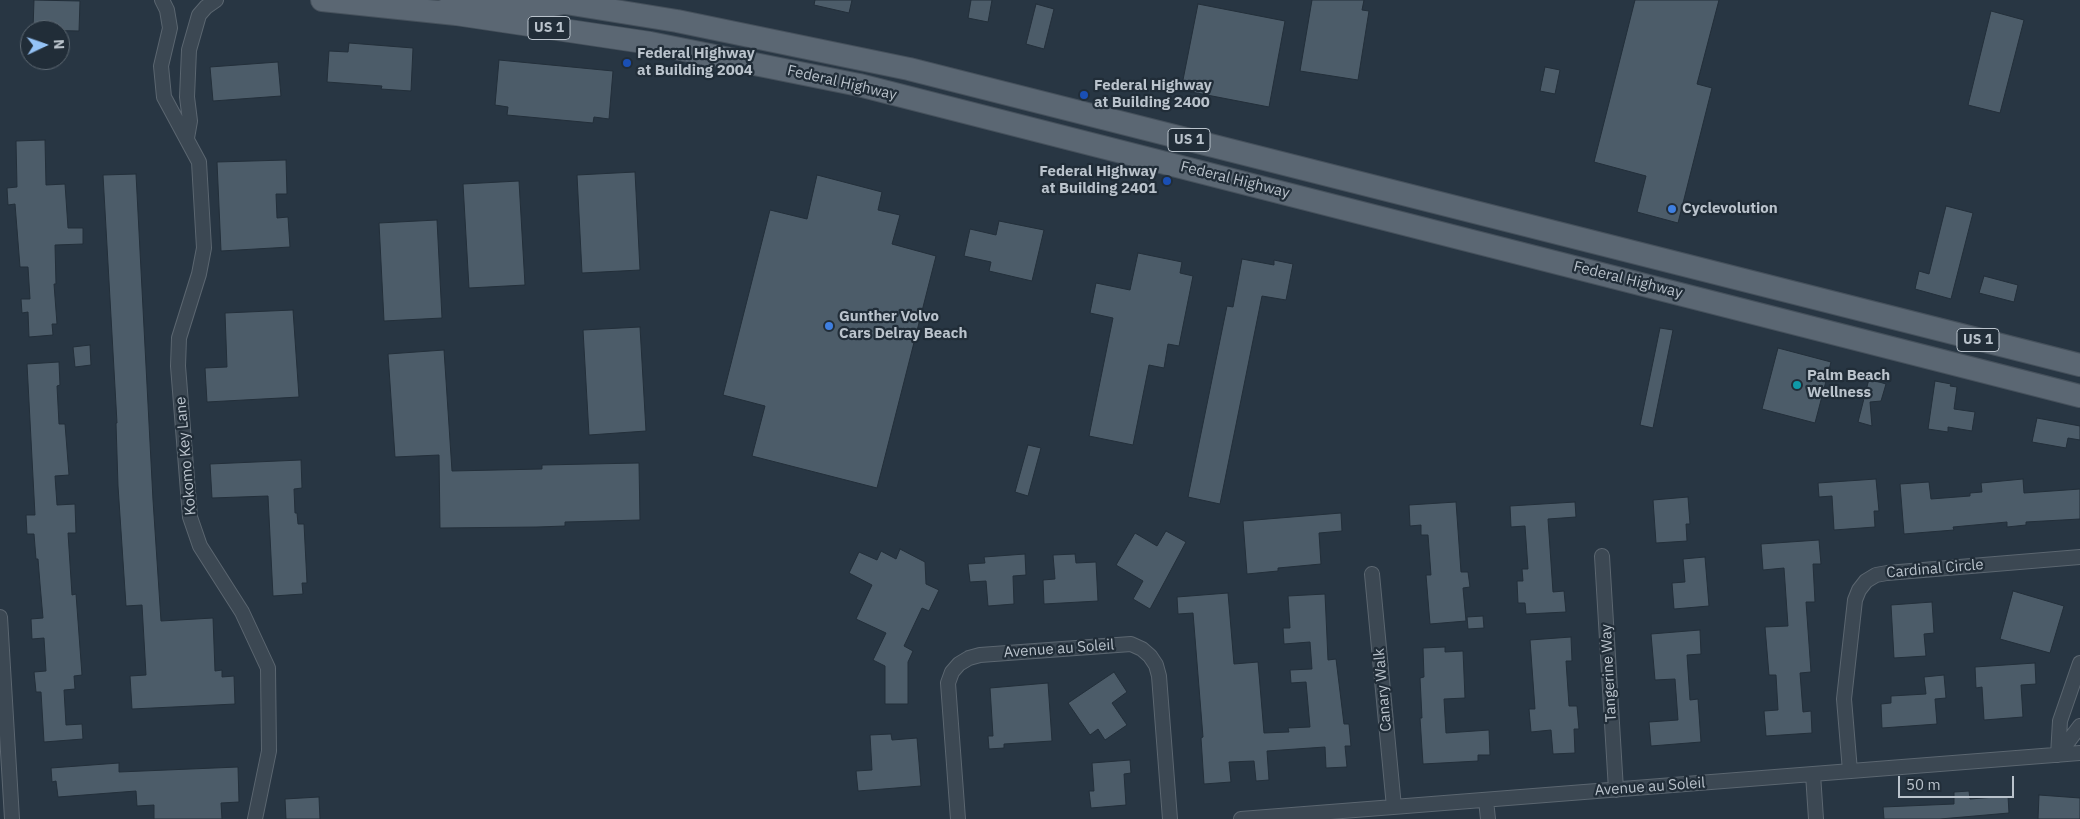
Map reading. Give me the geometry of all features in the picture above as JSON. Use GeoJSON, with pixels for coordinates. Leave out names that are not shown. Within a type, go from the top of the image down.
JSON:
{"type":"FeatureCollection","features":[{"type":"Feature","properties":{"kind":"main road","name":"Federal Highway"},"geometry":{"type":"LineString","coordinates":[[322,0],[439,13],[650,44],[859,86],[1710,300],[1760,315],[2080,396]]}},
{"type":"Feature","properties":{"kind":"main road"},"geometry":{"type":"LineString","coordinates":[[439,13],[470,0],[538,8],[556,1]]}},
{"type":"Feature","properties":{"kind":"main road","name":"Federal Highway"},"geometry":{"type":"LineString","coordinates":[[556,1],[677,21],[909,69],[2080,365]]}},
{"type":"Feature","properties":{"kind":"main road"},"geometry":{"type":"LineString","coordinates":[[859,86],[891,80],[909,69]]}},
{"type":"Feature","properties":{"kind":"main road"},"geometry":{"type":"LineString","coordinates":[[920,101],[929,94],[944,90],[1007,104],[1034,101]]}},
{"type":"Feature","properties":{"kind":"main road"},"geometry":{"type":"LineString","coordinates":[[1710,300],[1739,293],[1753,283]]}},
{"type":"Feature","properties":{"kind":"main road"},"geometry":{"type":"LineString","coordinates":[[1760,315],[1784,306],[1826,301]]}},
{"type":"Feature","properties":{"kind":"street","name":"Kokomo Key Lane"},"geometry":{"type":"LineString","coordinates":[[162,0],[167,10],[170,28],[161,66],[164,97],[198,162],[204,248],[199,274],[179,338],[178,366],[190,517],[200,546],[242,612],[268,668],[269,751],[255,819]]}},
{"type":"Feature","properties":{"kind":"street","name":"Kokomo Key Lane"},"geometry":{"type":"LineString","coordinates":[[187,138],[190,121],[187,104],[188,50],[199,15],[216,0]]}},
{"type":"Feature","properties":{"kind":"street"},"geometry":{"type":"LineString","coordinates":[[162,77],[187,77]]}},
{"type":"Feature","properties":{"kind":"street","name":"Tangerine Way"},"geometry":{"type":"LineString","coordinates":[[1602,556],[1616,790]]}},
{"type":"Feature","properties":{"kind":"street","name":"Cardinal Circle"},"geometry":{"type":"LineString","coordinates":[[1850,771],[1844,699],[1855,600],[1859,590],[1866,581],[1876,575],[1887,572],[2080,557]]}},
{"type":"Feature","properties":{"kind":"street","name":"Canary Walk"},"geometry":{"type":"LineString","coordinates":[[1372,574],[1394,807]]}},
{"type":"Feature","properties":{"kind":"street"},"geometry":{"type":"LineString","coordinates":[[0,617],[12,819]]}},
{"type":"Feature","properties":{"kind":"street","name":"Avenue au Soleil"},"geometry":{"type":"LineString","coordinates":[[958,819],[948,683],[952,672],[959,664],[969,658],[980,655],[1131,644],[1142,648],[1150,656],[1156,665],[1159,676],[1170,819]]}},
{"type":"Feature","properties":{"kind":"street"},"geometry":{"type":"LineString","coordinates":[[2058,755],[2060,721],[2080,662]]}},
{"type":"Feature","properties":{"kind":"street"},"geometry":{"type":"LineString","coordinates":[[2058,755],[2080,726]]}},
{"type":"Feature","properties":{"kind":"street","name":"Avenue au Soleil"},"geometry":{"type":"LineString","coordinates":[[1241,819],[2080,753]]}},
{"type":"Feature","properties":{"kind":"street"},"geometry":{"type":"LineString","coordinates":[[1813,774],[1816,819]]}},
{"type":"Feature","properties":{"kind":"street"},"geometry":{"type":"LineString","coordinates":[[1486,800],[1488,819]]}},
{"type":"Feature","properties":{"kind":"building"},"geometry":{"type":"Polygon","coordinates":[[[34,0],[80,1],[79,31],[70,31],[70,20],[33,20],[34,0]]]}},
{"type":"Feature","properties":{"kind":"building"},"geometry":{"type":"Polygon","coordinates":[[[815,0],[852,0],[849,13],[814,5],[815,0]]]}},
{"type":"Feature","properties":{"kind":"building"},"geometry":{"type":"Polygon","coordinates":[[[971,0],[992,0],[988,22],[968,18],[971,0]]]}},
{"type":"Feature","properties":{"kind":"building"},"geometry":{"type":"Polygon","coordinates":[[[1312,0],[1364,0],[1362,10],[1369,11],[1358,80],[1300,71],[1312,0]]]}},
{"type":"Feature","properties":{"kind":"building"},"geometry":{"type":"Polygon","coordinates":[[[1635,0],[1719,0],[1697,84],[1712,88],[1678,223],[1637,212],[1646,176],[1594,162],[1635,0]]]}},
{"type":"Feature","properties":{"kind":"building"},"geometry":{"type":"Polygon","coordinates":[[[1036,4],[1054,9],[1044,49],[1026,44],[1036,4]]]}},
{"type":"Feature","properties":{"kind":"building"},"geometry":{"type":"Polygon","coordinates":[[[1198,4],[1285,21],[1269,107],[1181,90],[1198,4]]]}},
{"type":"Feature","properties":{"kind":"building"},"geometry":{"type":"Polygon","coordinates":[[[1991,11],[2024,20],[2000,113],[1968,105],[1991,11]]]}},
{"type":"Feature","properties":{"kind":"building"},"geometry":{"type":"Polygon","coordinates":[[[349,43],[413,48],[411,91],[381,89],[382,86],[327,82],[329,51],[348,52],[349,43]]]}},
{"type":"Feature","properties":{"kind":"building"},"geometry":{"type":"Polygon","coordinates":[[[499,60],[613,71],[609,119],[594,117],[593,123],[507,115],[508,107],[495,105],[499,60]]]}},
{"type":"Feature","properties":{"kind":"building"},"geometry":{"type":"Polygon","coordinates":[[[278,62],[281,96],[213,101],[210,67],[278,62]]]}},
{"type":"Feature","properties":{"kind":"building"},"geometry":{"type":"Polygon","coordinates":[[[1545,67],[1560,70],[1555,94],[1540,91],[1545,67]]]}},
{"type":"Feature","properties":{"kind":"building"},"geometry":{"type":"Polygon","coordinates":[[[45,140],[46,185],[65,184],[68,228],[83,228],[83,244],[55,245],[56,284],[54,284],[57,324],[52,324],[53,335],[29,337],[28,312],[22,313],[21,299],[30,299],[28,267],[20,267],[15,204],[8,205],[7,188],[17,187],[16,141],[45,140]]]}},
{"type":"Feature","properties":{"kind":"building"},"geometry":{"type":"Polygon","coordinates":[[[286,160],[287,194],[276,194],[277,218],[288,217],[290,247],[221,251],[217,162],[286,160]]]}},
{"type":"Feature","properties":{"kind":"building"},"geometry":{"type":"Polygon","coordinates":[[[635,172],[640,270],[582,273],[577,175],[635,172]]]}},
{"type":"Feature","properties":{"kind":"building"},"geometry":{"type":"Polygon","coordinates":[[[136,174],[161,621],[213,618],[215,671],[222,670],[222,677],[234,676],[235,704],[132,709],[130,676],[146,675],[142,605],[126,606],[118,486],[117,423],[103,175],[136,174]]]}},
{"type":"Feature","properties":{"kind":"building","name":"Gunther Volvo Cars Delray Beach"},"geometry":{"type":"Polygon","coordinates":[[[817,175],[882,192],[878,210],[900,215],[892,244],[936,256],[877,488],[752,456],[765,406],[723,395],[770,210],[807,219],[817,175]]]}},
{"type":"Feature","properties":{"kind":"building"},"geometry":{"type":"Polygon","coordinates":[[[519,181],[525,285],[469,288],[463,184],[519,181]]]}},
{"type":"Feature","properties":{"kind":"building"},"geometry":{"type":"Polygon","coordinates":[[[1946,206],[1973,213],[1951,299],[1915,289],[1919,271],[1929,274],[1946,206]]]}},
{"type":"Feature","properties":{"kind":"building"},"geometry":{"type":"Polygon","coordinates":[[[437,220],[442,318],[384,321],[379,223],[437,220]]]}},
{"type":"Feature","properties":{"kind":"building"},"geometry":{"type":"Polygon","coordinates":[[[999,221],[1044,230],[1032,281],[989,271],[991,262],[964,256],[970,229],[996,235],[999,221]]]}},
{"type":"Feature","properties":{"kind":"building"},"geometry":{"type":"Polygon","coordinates":[[[1138,253],[1182,262],[1180,273],[1193,276],[1179,346],[1168,344],[1164,368],[1149,365],[1133,445],[1089,436],[1113,318],[1090,313],[1096,283],[1130,290],[1138,253]]]}},
{"type":"Feature","properties":{"kind":"building"},"geometry":{"type":"Polygon","coordinates":[[[1242,259],[1274,265],[1274,260],[1293,264],[1286,300],[1262,296],[1220,504],[1188,497],[1227,306],[1233,307],[1242,259]]]}},
{"type":"Feature","properties":{"kind":"building"},"geometry":{"type":"Polygon","coordinates":[[[1984,276],[2018,285],[2014,302],[1979,293],[1984,276]]]}},
{"type":"Feature","properties":{"kind":"building"},"geometry":{"type":"Polygon","coordinates":[[[293,310],[299,397],[207,402],[205,368],[227,367],[225,313],[293,310]]]}},
{"type":"Feature","properties":{"kind":"building"},"geometry":{"type":"Polygon","coordinates":[[[640,327],[646,431],[589,435],[583,330],[640,327]]]}},
{"type":"Feature","properties":{"kind":"building"},"geometry":{"type":"Polygon","coordinates":[[[1660,328],[1673,330],[1653,428],[1640,425],[1660,328]]]}},
{"type":"Feature","properties":{"kind":"building"},"geometry":{"type":"Polygon","coordinates":[[[90,345],[91,365],[75,367],[73,347],[90,345]]]}},
{"type":"Feature","properties":{"kind":"building","name":"Palm Beach Wellness"},"geometry":{"type":"Polygon","coordinates":[[[1778,348],[1831,362],[1815,423],[1762,409],[1778,348]]]}},
{"type":"Feature","properties":{"kind":"building"},"geometry":{"type":"Polygon","coordinates":[[[444,350],[452,471],[542,469],[542,465],[639,463],[640,520],[565,522],[565,526],[440,528],[439,455],[395,457],[388,354],[444,350]]]}},
{"type":"Feature","properties":{"kind":"building"},"geometry":{"type":"Polygon","coordinates":[[[59,362],[60,385],[57,386],[59,424],[65,424],[69,475],[55,476],[57,505],[75,504],[76,533],[68,533],[72,595],[76,594],[82,675],[74,676],[75,689],[64,690],[66,725],[82,724],[83,739],[44,742],[41,692],[36,692],[34,672],[46,671],[44,638],[32,639],[31,619],[43,618],[34,534],[27,534],[26,515],[35,515],[27,364],[59,362]]]}},
{"type":"Feature","properties":{"kind":"building"},"geometry":{"type":"Polygon","coordinates":[[[1869,379],[1886,384],[1881,401],[1870,402],[1872,426],[1858,422],[1869,379]]]}},
{"type":"Feature","properties":{"kind":"building"},"geometry":{"type":"Polygon","coordinates":[[[1935,381],[1957,387],[1954,409],[1975,412],[1972,431],[1948,427],[1948,432],[1928,429],[1935,381]]]}},
{"type":"Feature","properties":{"kind":"building"},"geometry":{"type":"Polygon","coordinates":[[[2037,418],[2080,426],[2080,440],[2068,438],[2066,448],[2032,442],[2037,418]]]}},
{"type":"Feature","properties":{"kind":"building"},"geometry":{"type":"Polygon","coordinates":[[[1028,445],[1041,448],[1028,496],[1015,492],[1028,445]]]}},
{"type":"Feature","properties":{"kind":"building"},"geometry":{"type":"Polygon","coordinates":[[[301,460],[302,488],[294,489],[295,513],[297,513],[298,524],[304,524],[307,583],[302,583],[303,594],[273,596],[268,496],[212,498],[210,464],[301,460]]]}},
{"type":"Feature","properties":{"kind":"building"},"geometry":{"type":"Polygon","coordinates":[[[1876,479],[1879,511],[1874,511],[1875,527],[1834,530],[1832,496],[1819,497],[1818,483],[1876,479]]]}},
{"type":"Feature","properties":{"kind":"building"},"geometry":{"type":"Polygon","coordinates":[[[2023,479],[2024,493],[2080,489],[2080,519],[2026,522],[2026,525],[2007,527],[2007,522],[1953,527],[1954,530],[1904,534],[1900,484],[1929,482],[1931,499],[1970,496],[1970,493],[1982,492],[1981,483],[2023,479]]]}},
{"type":"Feature","properties":{"kind":"building"},"geometry":{"type":"Polygon","coordinates":[[[1688,497],[1690,524],[1686,524],[1687,541],[1656,543],[1653,500],[1688,497]]]}},
{"type":"Feature","properties":{"kind":"building"},"geometry":{"type":"Polygon","coordinates":[[[1456,502],[1461,572],[1468,572],[1470,587],[1463,588],[1466,621],[1430,624],[1426,575],[1431,575],[1428,535],[1421,535],[1421,525],[1410,526],[1409,505],[1456,502]]]}},
{"type":"Feature","properties":{"kind":"building"},"geometry":{"type":"Polygon","coordinates":[[[1575,502],[1576,517],[1548,519],[1553,592],[1564,591],[1566,612],[1526,614],[1525,603],[1518,603],[1517,581],[1523,581],[1522,569],[1528,569],[1525,526],[1511,527],[1510,506],[1575,502]]]}},
{"type":"Feature","properties":{"kind":"building"},"geometry":{"type":"Polygon","coordinates":[[[1341,513],[1342,531],[1319,533],[1321,564],[1278,568],[1278,571],[1247,574],[1243,521],[1341,513]]]}},
{"type":"Feature","properties":{"kind":"building"},"geometry":{"type":"Polygon","coordinates":[[[1166,531],[1186,542],[1150,609],[1133,599],[1143,581],[1116,565],[1135,533],[1157,546],[1166,531]]]}},
{"type":"Feature","properties":{"kind":"building"},"geometry":{"type":"Polygon","coordinates":[[[1819,540],[1821,564],[1813,564],[1815,602],[1806,602],[1811,672],[1800,673],[1803,712],[1811,711],[1812,733],[1766,736],[1764,711],[1778,710],[1776,675],[1769,675],[1765,627],[1788,626],[1784,568],[1763,570],[1761,544],[1819,540]]]}},
{"type":"Feature","properties":{"kind":"building"},"geometry":{"type":"Polygon","coordinates":[[[900,549],[925,562],[926,584],[939,590],[929,611],[922,608],[904,646],[913,651],[908,662],[908,704],[885,704],[885,666],[873,660],[886,633],[856,619],[872,585],[849,573],[859,552],[877,560],[881,551],[896,559],[900,549]]]}},
{"type":"Feature","properties":{"kind":"building"},"geometry":{"type":"Polygon","coordinates":[[[1025,554],[1026,575],[1013,576],[1014,604],[988,606],[986,581],[970,582],[968,564],[985,563],[984,557],[1025,554]]]}},
{"type":"Feature","properties":{"kind":"building"},"geometry":{"type":"Polygon","coordinates":[[[1075,554],[1076,563],[1096,562],[1098,601],[1044,604],[1043,580],[1055,579],[1053,555],[1075,554]]]}},
{"type":"Feature","properties":{"kind":"building"},"geometry":{"type":"Polygon","coordinates":[[[1705,557],[1709,606],[1674,609],[1672,583],[1685,582],[1683,559],[1705,557]]]}},
{"type":"Feature","properties":{"kind":"building"},"geometry":{"type":"Polygon","coordinates":[[[2013,591],[2064,606],[2050,653],[2000,639],[2013,591]]]}},
{"type":"Feature","properties":{"kind":"building"},"geometry":{"type":"Polygon","coordinates":[[[1228,593],[1234,664],[1258,662],[1264,733],[1289,732],[1288,728],[1310,727],[1306,682],[1291,683],[1290,670],[1312,669],[1310,642],[1284,644],[1283,628],[1290,628],[1288,596],[1325,594],[1328,660],[1336,659],[1344,724],[1349,724],[1351,746],[1345,746],[1347,767],[1326,768],[1325,747],[1267,751],[1269,780],[1256,781],[1254,761],[1229,762],[1231,782],[1204,784],[1201,738],[1203,737],[1193,613],[1178,614],[1177,597],[1228,593]]]}},
{"type":"Feature","properties":{"kind":"building"},"geometry":{"type":"Polygon","coordinates":[[[1932,602],[1934,633],[1924,634],[1926,656],[1894,658],[1891,605],[1932,602]]]}},
{"type":"Feature","properties":{"kind":"building"},"geometry":{"type":"Polygon","coordinates":[[[1483,616],[1484,628],[1468,629],[1467,617],[1483,616]]]}},
{"type":"Feature","properties":{"kind":"building"},"geometry":{"type":"Polygon","coordinates":[[[1700,630],[1701,654],[1687,655],[1690,700],[1698,699],[1701,742],[1651,746],[1649,722],[1678,720],[1675,679],[1655,680],[1651,634],[1700,630]]]}},
{"type":"Feature","properties":{"kind":"building"},"geometry":{"type":"Polygon","coordinates":[[[1571,637],[1572,661],[1566,661],[1569,706],[1577,706],[1579,729],[1574,729],[1575,753],[1553,754],[1551,730],[1531,732],[1529,709],[1535,709],[1530,640],[1571,637]]]}},
{"type":"Feature","properties":{"kind":"building"},"geometry":{"type":"Polygon","coordinates":[[[1445,647],[1445,652],[1463,651],[1465,698],[1444,699],[1446,733],[1489,730],[1490,755],[1478,755],[1478,761],[1423,764],[1420,678],[1424,677],[1423,648],[1445,647]]]}},
{"type":"Feature","properties":{"kind":"building"},"geometry":{"type":"Polygon","coordinates":[[[2035,663],[2036,684],[2021,685],[2023,717],[1984,720],[1982,687],[1976,688],[1975,667],[2035,663]]]}},
{"type":"Feature","properties":{"kind":"building"},"geometry":{"type":"Polygon","coordinates":[[[1114,672],[1127,692],[1112,703],[1127,725],[1105,740],[1098,729],[1090,735],[1068,703],[1114,672]]]}},
{"type":"Feature","properties":{"kind":"building"},"geometry":{"type":"Polygon","coordinates":[[[1944,675],[1946,698],[1935,699],[1937,724],[1882,728],[1881,704],[1891,703],[1891,696],[1926,694],[1924,677],[1944,675]]]}},
{"type":"Feature","properties":{"kind":"building"},"geometry":{"type":"Polygon","coordinates":[[[1048,683],[1052,741],[1004,744],[1004,748],[989,749],[988,736],[993,736],[990,688],[1048,683]]]}},
{"type":"Feature","properties":{"kind":"building"},"geometry":{"type":"Polygon","coordinates":[[[891,734],[892,740],[917,738],[921,786],[858,791],[856,771],[872,770],[870,735],[891,734]]]}},
{"type":"Feature","properties":{"kind":"building"},"geometry":{"type":"Polygon","coordinates":[[[1130,760],[1131,773],[1124,774],[1126,805],[1091,808],[1089,791],[1094,791],[1092,763],[1130,760]]]}},
{"type":"Feature","properties":{"kind":"building"},"geometry":{"type":"Polygon","coordinates":[[[119,763],[119,772],[238,767],[239,802],[221,803],[222,819],[154,819],[154,805],[137,806],[136,791],[58,797],[56,781],[52,782],[51,768],[119,763]]]}},
{"type":"Feature","properties":{"kind":"building"},"geometry":{"type":"Polygon","coordinates":[[[1969,791],[1970,799],[2008,796],[2009,813],[1940,819],[1884,819],[1883,807],[1954,804],[1954,792],[1969,791]]]}},
{"type":"Feature","properties":{"kind":"building"},"geometry":{"type":"Polygon","coordinates":[[[2039,795],[2080,798],[2080,819],[2038,819],[2039,795]]]}},
{"type":"Feature","properties":{"kind":"building"},"geometry":{"type":"Polygon","coordinates":[[[319,797],[320,819],[286,819],[285,799],[319,797]]]}},
{"type":"Feature","properties":{"kind":"place","name":"Federal Highway at Building 2004"},"geometry":{"type":"Point","coordinates":[627,63]}},
{"type":"Feature","properties":{"kind":"place","name":"Federal Highway at Building 2400"},"geometry":{"type":"Point","coordinates":[1084,95]}},
{"type":"Feature","properties":{"kind":"place","name":"Federal Highway at Building 2401"},"geometry":{"type":"Point","coordinates":[1167,181]}},
{"type":"Feature","properties":{"kind":"place","name":"Cyclevolution"},"geometry":{"type":"Point","coordinates":[1672,209]}},
{"type":"Feature","properties":{"kind":"place","name":"Gunther Volvo Cars Delray Beach"},"geometry":{"type":"Point","coordinates":[829,326]}},
{"type":"Feature","properties":{"kind":"place","name":"Palm Beach Wellness"},"geometry":{"type":"Point","coordinates":[1797,385]}}]}
